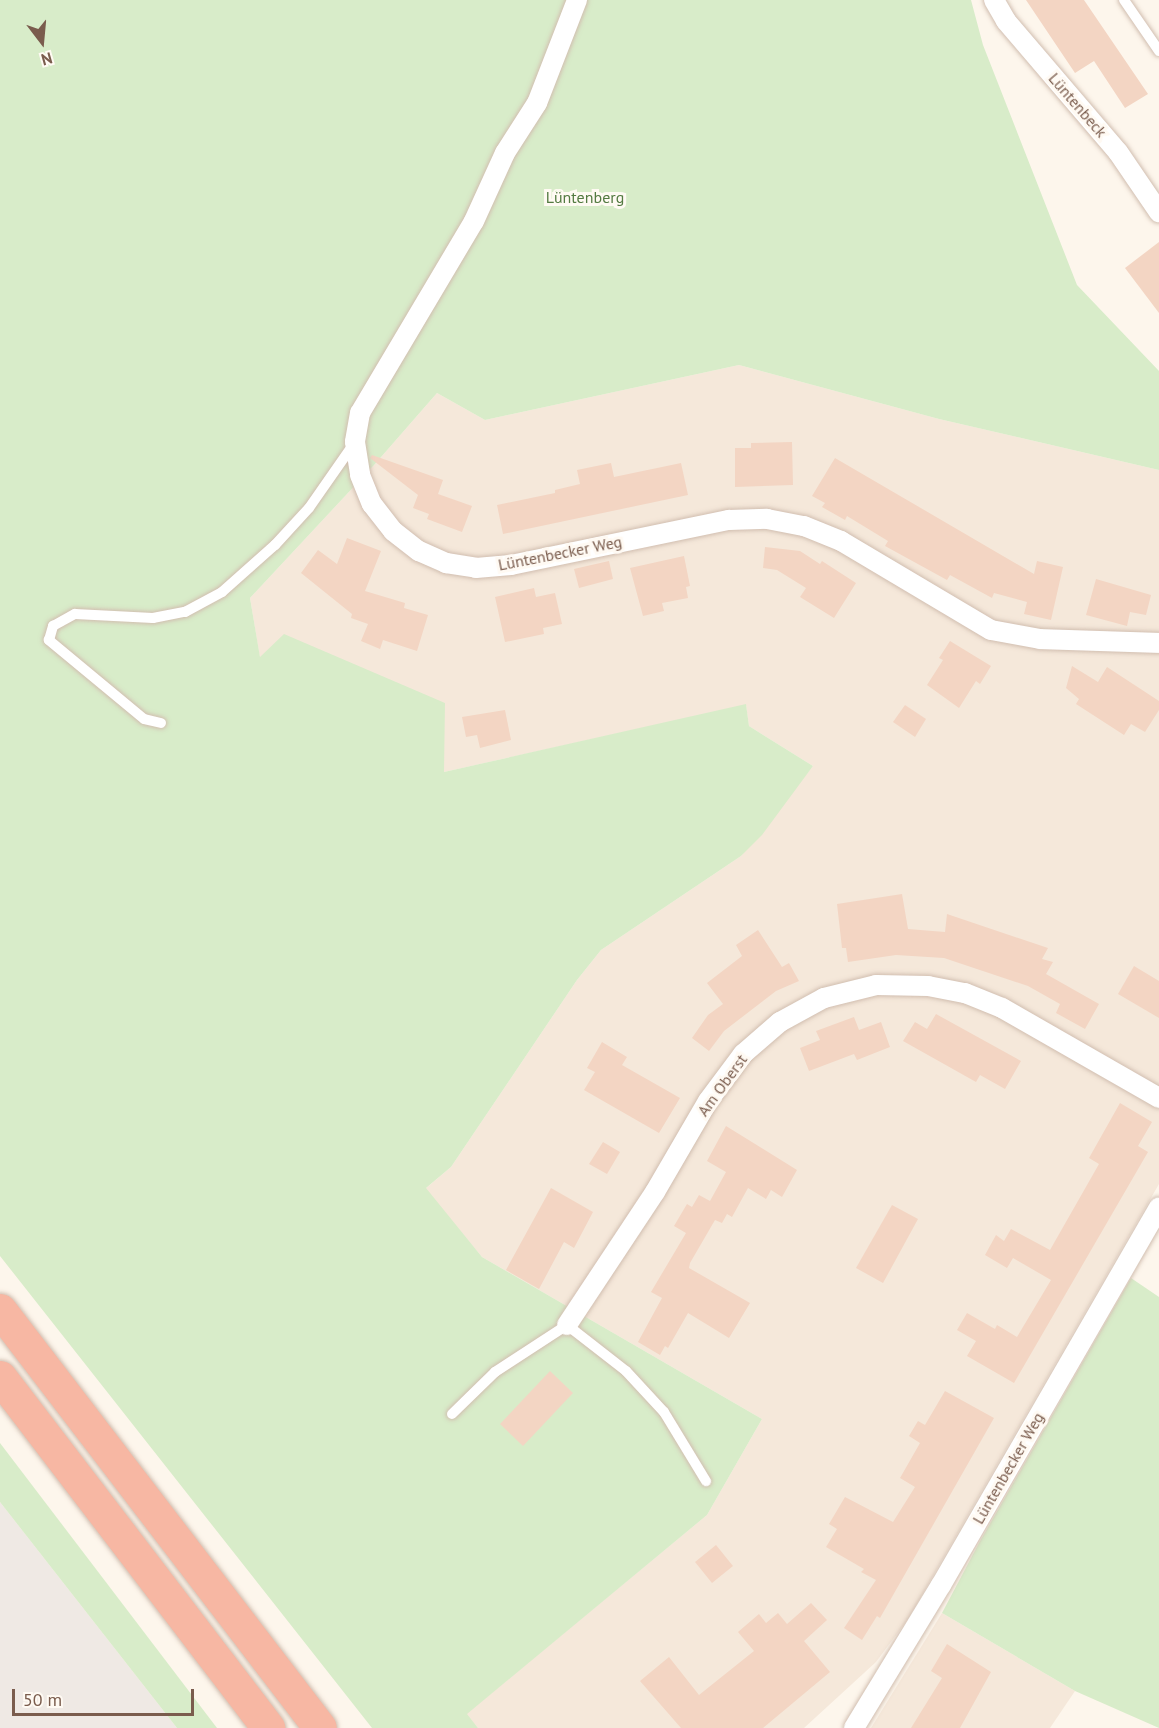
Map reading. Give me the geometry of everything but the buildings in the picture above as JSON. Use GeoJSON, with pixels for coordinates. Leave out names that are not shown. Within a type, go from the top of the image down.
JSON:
{"type":"FeatureCollection","features":[{"type":"Feature","properties":{"kind":"highway"},"geometry":{"type":"LineString","coordinates":[[0,1310],[320,1728]]}},
{"type":"Feature","properties":{"kind":"highway"},"geometry":{"type":"LineString","coordinates":[[0,1377],[268,1728]]}},
{"type":"Feature","properties":{"kind":"street","name":"Lüntenbecker Weg"},"geometry":{"type":"LineString","coordinates":[[578,0],[537,103],[505,153],[474,220],[360,414],[355,442],[360,475],[372,504],[393,531],[419,551],[446,563],[476,568],[511,565],[718,522],[767,519],[804,526],[841,542],[992,630],[1040,639],[1159,643]]}},
{"type":"Feature","properties":{"kind":"street","name":"Lüntenbeck"},"geometry":{"type":"LineString","coordinates":[[994,0],[1006,21],[1118,152],[1159,212]]}},
{"type":"Feature","properties":{"kind":"street","name":"Am Oberst"},"geometry":{"type":"LineString","coordinates":[[567,1325],[655,1192],[708,1101],[743,1054],[780,1022],[824,998],[876,986],[928,986],[965,993],[1002,1008],[1159,1098]]}},
{"type":"Feature","properties":{"kind":"street","name":"Lüntenbecker Weg"},"geometry":{"type":"LineString","coordinates":[[854,1728],[941,1585],[1159,1207]]}},
{"type":"Feature","properties":{"kind":"lane"},"geometry":{"type":"LineString","coordinates":[[1124,0],[1159,51]]}},
{"type":"Feature","properties":{"kind":"lane"},"geometry":{"type":"LineString","coordinates":[[161,723],[144,719],[49,640],[53,626],[75,614],[153,618],[185,612],[222,592],[275,545],[309,508],[355,442]]}},
{"type":"Feature","properties":{"kind":"lane"},"geometry":{"type":"LineString","coordinates":[[452,1414],[495,1372],[567,1325],[626,1371],[664,1412],[706,1481]]}},
{"type":"Feature","properties":{"kind":"shaded area"},"geometry":{"type":"Polygon","coordinates":[[[739,365],[939,419],[1159,470],[1159,1184],[908,1619],[876,1662],[804,1728],[478,1728],[466,1714],[707,1515],[762,1419],[482,1257],[425,1189],[451,1167],[577,980],[601,950],[741,856],[813,766],[749,726],[746,705],[444,772],[260,658],[250,598],[375,464],[437,393],[485,420],[739,365]]]}},
{"type":"Feature","properties":{"kind":"shaded area"},"geometry":{"type":"Polygon","coordinates":[[[0,1502],[177,1728],[0,1728],[0,1502]]]}},
{"type":"Feature","properties":{"kind":"shaded area"},"geometry":{"type":"Polygon","coordinates":[[[942,1613],[1075,1691],[1050,1728],[871,1728],[942,1613]]]}},
{"type":"Feature","properties":{"kind":"green space","name":"Lüntenberg"},"geometry":{"type":"Polygon","coordinates":[[[0,0],[971,0],[983,45],[1077,285],[1159,371],[1159,470],[939,419],[739,365],[485,420],[437,393],[375,464],[250,598],[260,657],[284,634],[445,703],[444,772],[746,704],[749,726],[813,766],[762,835],[741,856],[601,950],[577,980],[451,1167],[426,1188],[482,1257],[762,1419],[707,1515],[467,1714],[478,1728],[372,1728],[0,1256],[0,0]]]}},
{"type":"Feature","properties":{"kind":"green space"},"geometry":{"type":"Polygon","coordinates":[[[1131,1278],[1159,1297],[1159,1728],[1075,1691],[942,1613],[980,1541],[1131,1278]]]}},
{"type":"Feature","properties":{"kind":"green space"},"geometry":{"type":"Polygon","coordinates":[[[0,1443],[217,1728],[177,1728],[0,1502],[0,1443]]]}}]}
